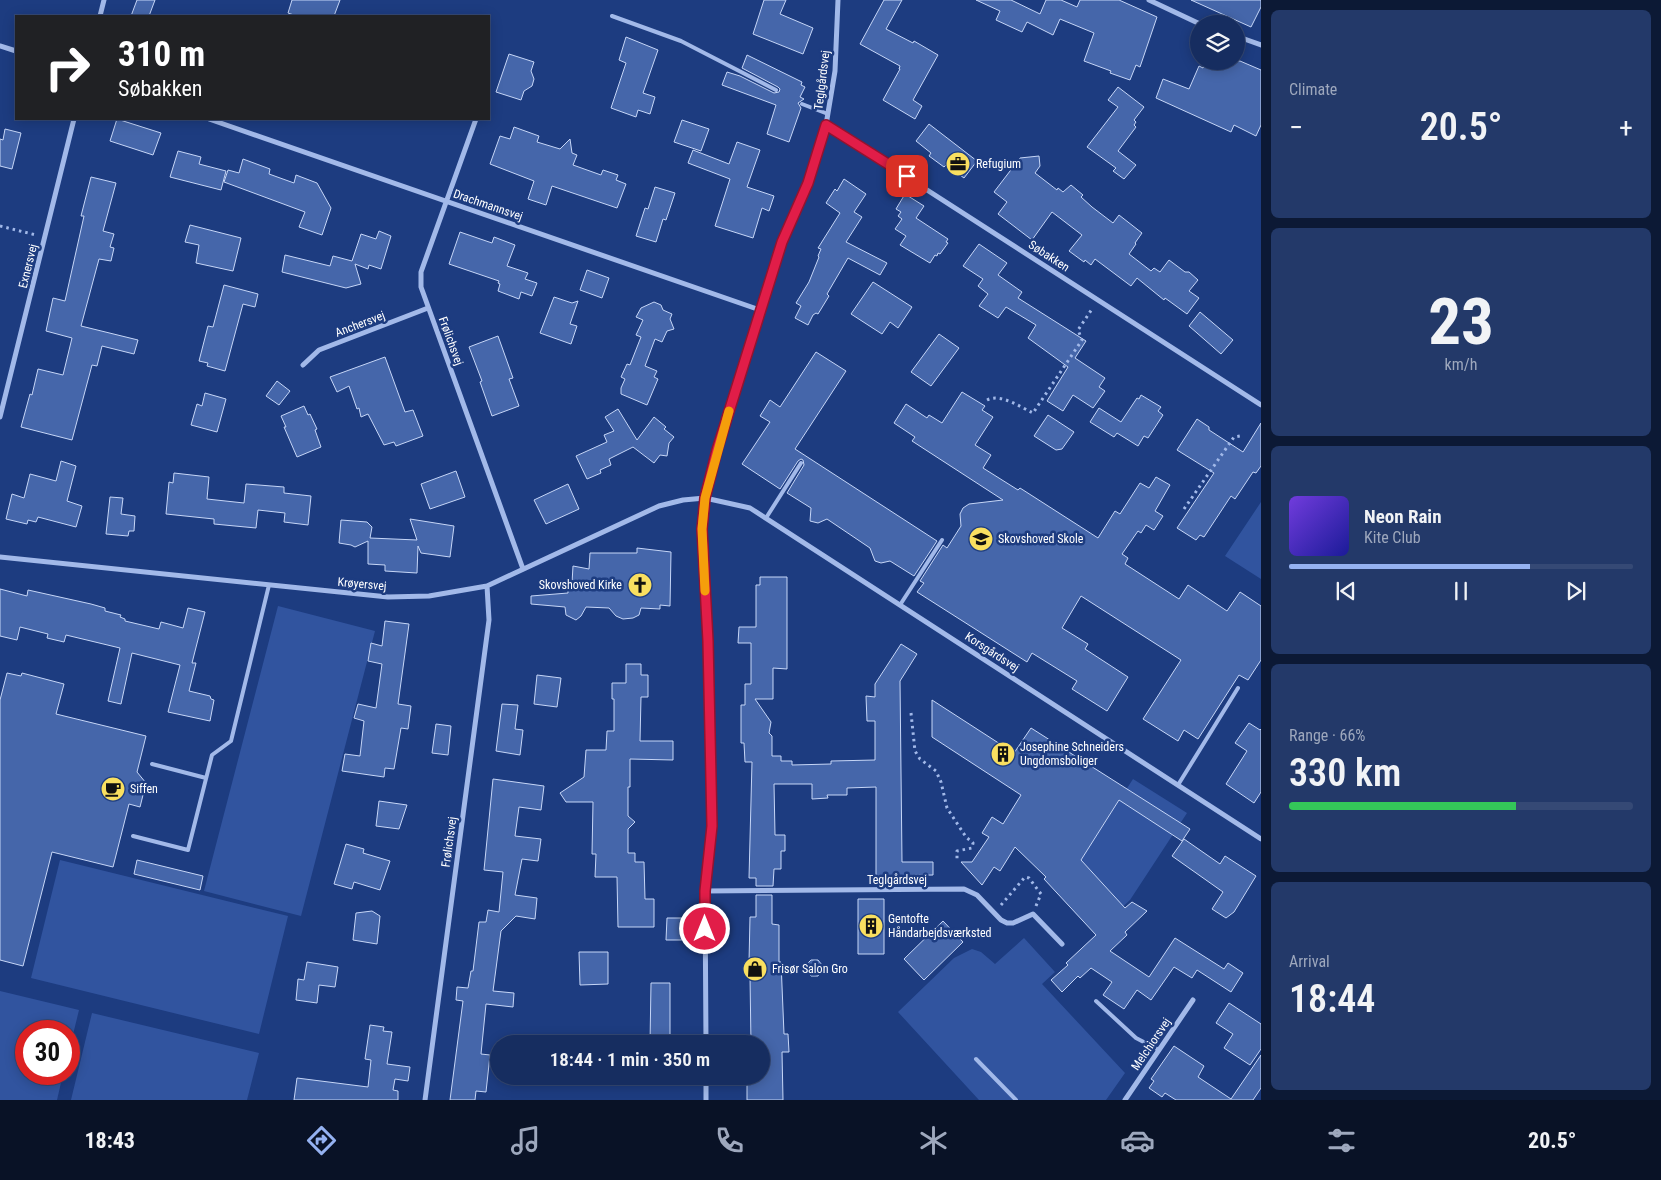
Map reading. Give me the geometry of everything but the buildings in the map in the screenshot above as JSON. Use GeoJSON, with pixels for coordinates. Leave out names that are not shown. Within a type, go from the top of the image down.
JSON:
{"type":"FeatureCollection","features":[{"type":"Feature","properties":{"kind":"street"},"geometry":{"type":"LineString","coordinates":[[100,15],[104,0]]}},
{"type":"Feature","properties":{"kind":"street","name":"Teglgårdsvej"},"geometry":{"type":"LineString","coordinates":[[706,1035],[705,891],[712,826],[708,641],[702,529],[705,498],[717,450],[782,242],[808,183],[826,125],[835,71],[838,0]]}},
{"type":"Feature","properties":{"kind":"street"},"geometry":{"type":"LineString","coordinates":[[1149,0],[1190,19]]}},
{"type":"Feature","properties":{"kind":"street"},"geometry":{"type":"LineString","coordinates":[[1245,39],[1261,45]]}},
{"type":"Feature","properties":{"kind":"street"},"geometry":{"type":"LineString","coordinates":[[0,46],[15,52]]}},
{"type":"Feature","properties":{"kind":"street","name":"Exnersvej"},"geometry":{"type":"LineString","coordinates":[[0,417],[74,120]]}},
{"type":"Feature","properties":{"kind":"street","name":"Drachmannsvej"},"geometry":{"type":"LineString","coordinates":[[212,120],[760,310]]}},
{"type":"Feature","properties":{"kind":"street","name":"Frølichsvej"},"geometry":{"type":"LineString","coordinates":[[476,120],[421,272],[421,287],[523,569]]}},
{"type":"Feature","properties":{"kind":"street","name":"Søbakken"},"geometry":{"type":"LineString","coordinates":[[826,125],[1261,405]]}},
{"type":"Feature","properties":{"kind":"street","name":"Anchersvej"},"geometry":{"type":"LineString","coordinates":[[303,365],[320,350],[428,308]]}},
{"type":"Feature","properties":{"kind":"street","name":"Krøyersvej"},"geometry":{"type":"LineString","coordinates":[[0,557],[388,597],[429,596],[487,586],[659,506],[683,500],[705,498]]}},
{"type":"Feature","properties":{"kind":"street","name":"Korsgårdsvej"},"geometry":{"type":"LineString","coordinates":[[705,498],[750,508],[1261,839]]}},
{"type":"Feature","properties":{"kind":"street","name":"Frølichsvej"},"geometry":{"type":"LineString","coordinates":[[425,1100],[489,620],[487,586]]}},
{"type":"Feature","properties":{"kind":"street","name":"Teglgårdsvej"},"geometry":{"type":"LineString","coordinates":[[705,891],[964,889],[977,895],[1006,923],[1013,923],[1033,914]]}},
{"type":"Feature","properties":{"kind":"street"},"geometry":{"type":"LineString","coordinates":[[1033,914],[1062,944]]}},
{"type":"Feature","properties":{"kind":"street","name":"Melchiorsvej"},"geometry":{"type":"LineString","coordinates":[[1125,1100],[1193,1000]]}},
{"type":"Feature","properties":{"kind":"street"},"geometry":{"type":"LineString","coordinates":[[706,1085],[706,1100]]}},
{"type":"Feature","properties":{"kind":"lane"},"geometry":{"type":"LineString","coordinates":[[612,16],[681,41],[776,90]]}},
{"type":"Feature","properties":{"kind":"lane"},"geometry":{"type":"LineString","coordinates":[[802,104],[828,114]]}},
{"type":"Feature","properties":{"kind":"lane"},"geometry":{"type":"LineString","coordinates":[[766,518],[801,463]]}},
{"type":"Feature","properties":{"kind":"lane"},"geometry":{"type":"LineString","coordinates":[[900,605],[942,540]]}},
{"type":"Feature","properties":{"kind":"lane"},"geometry":{"type":"LineString","coordinates":[[133,836],[188,850],[212,755],[231,741],[269,585]]}},
{"type":"Feature","properties":{"kind":"lane"},"geometry":{"type":"LineString","coordinates":[[1178,785],[1238,688]]}},
{"type":"Feature","properties":{"kind":"lane"},"geometry":{"type":"LineString","coordinates":[[152,764],[206,778]]}},
{"type":"Feature","properties":{"kind":"lane"},"geometry":{"type":"LineString","coordinates":[[1096,1001],[1136,1038],[1159,1050]]}},
{"type":"Feature","properties":{"kind":"lane"},"geometry":{"type":"LineString","coordinates":[[976,1059],[1016,1100]]}},
{"type":"Feature","properties":{"kind":"path"},"geometry":{"type":"LineString","coordinates":[[0,226],[45,238]]}},
{"type":"Feature","properties":{"kind":"path"},"geometry":{"type":"LineString","coordinates":[[987,400],[993,397],[1006,400],[1033,414],[1082,340],[1078,330],[1098,299]]}},
{"type":"Feature","properties":{"kind":"path"},"geometry":{"type":"LineString","coordinates":[[1184,509],[1234,437],[1240,436]]}},
{"type":"Feature","properties":{"kind":"path"},"geometry":{"type":"LineString","coordinates":[[911,713],[915,751],[920,759],[936,771],[941,782],[947,808],[966,837],[973,843],[972,848],[957,851],[957,859]]}},
{"type":"Feature","properties":{"kind":"path"},"geometry":{"type":"LineString","coordinates":[[993,912],[1025,877],[1041,894],[1033,914]]}},
{"type":"Feature","properties":{"kind":"shaded area"},"geometry":{"type":"Polygon","coordinates":[[[1261,502],[1261,579],[1225,556],[1261,502]]]}},
{"type":"Feature","properties":{"kind":"shaded area"},"geometry":{"type":"Polygon","coordinates":[[[278,606],[375,631],[301,916],[204,891],[278,606]]]}},
{"type":"Feature","properties":{"kind":"shaded area"},"geometry":{"type":"Polygon","coordinates":[[[1133,779],[1187,813],[1130,900],[1117,912],[1115,910],[1117,899],[1081,860],[1133,779]]]}},
{"type":"Feature","properties":{"kind":"shaded area"},"geometry":{"type":"Polygon","coordinates":[[[60,860],[288,916],[259,1034],[31,978],[60,860]]]}},
{"type":"Feature","properties":{"kind":"shaded area"},"geometry":{"type":"Polygon","coordinates":[[[1024,938],[1055,972],[1042,984],[1125,1073],[1106,1100],[979,1100],[898,1012],[954,958],[972,949],[981,952],[995,964],[1024,938]]]}},
{"type":"Feature","properties":{"kind":"shaded area"},"geometry":{"type":"Polygon","coordinates":[[[0,991],[79,1010],[77,1020],[15,1020],[15,1085],[60,1085],[57,1100],[0,1100],[0,991]]]}},
{"type":"Feature","properties":{"kind":"shaded area"},"geometry":{"type":"Polygon","coordinates":[[[92,1013],[259,1053],[247,1100],[71,1100],[75,1085],[80,1085],[80,1063],[92,1013]]]}},
{"type":"Feature","properties":{"kind":"slow traffic"},"geometry":{"type":"LineString","coordinates":[[705,591],[702,529],[705,498],[729,411]]}},
{"type":"Feature","properties":{"kind":"place","name":"Refugium"},"geometry":{"type":"Point","coordinates":[958,164]}},
{"type":"Feature","properties":{"kind":"place","name":"Skovshoved Skole"},"geometry":{"type":"Point","coordinates":[981,539]}},
{"type":"Feature","properties":{"kind":"place","name":"Skovshoved Kirke"},"geometry":{"type":"Point","coordinates":[640,585]}},
{"type":"Feature","properties":{"kind":"place","name":"Josephine Schneiders Ungdomsboliger"},"geometry":{"type":"Point","coordinates":[1003,754]}},
{"type":"Feature","properties":{"kind":"place","name":"Siffen"},"geometry":{"type":"Point","coordinates":[113,789]}},
{"type":"Feature","properties":{"kind":"place","name":"Gentofte Håndarbejdsværksted"},"geometry":{"type":"Point","coordinates":[871,926]}},
{"type":"Feature","properties":{"kind":"place","name":"Frisør Salon Gro"},"geometry":{"type":"Point","coordinates":[755,969]}},
{"type":"Feature","properties":{"kind":"route"},"geometry":{"type":"LineString","coordinates":[[705,929],[705,891],[712,826],[708,641],[702,529],[705,498],[717,450],[782,242],[808,183],[826,125],[907,176]]}}]}
